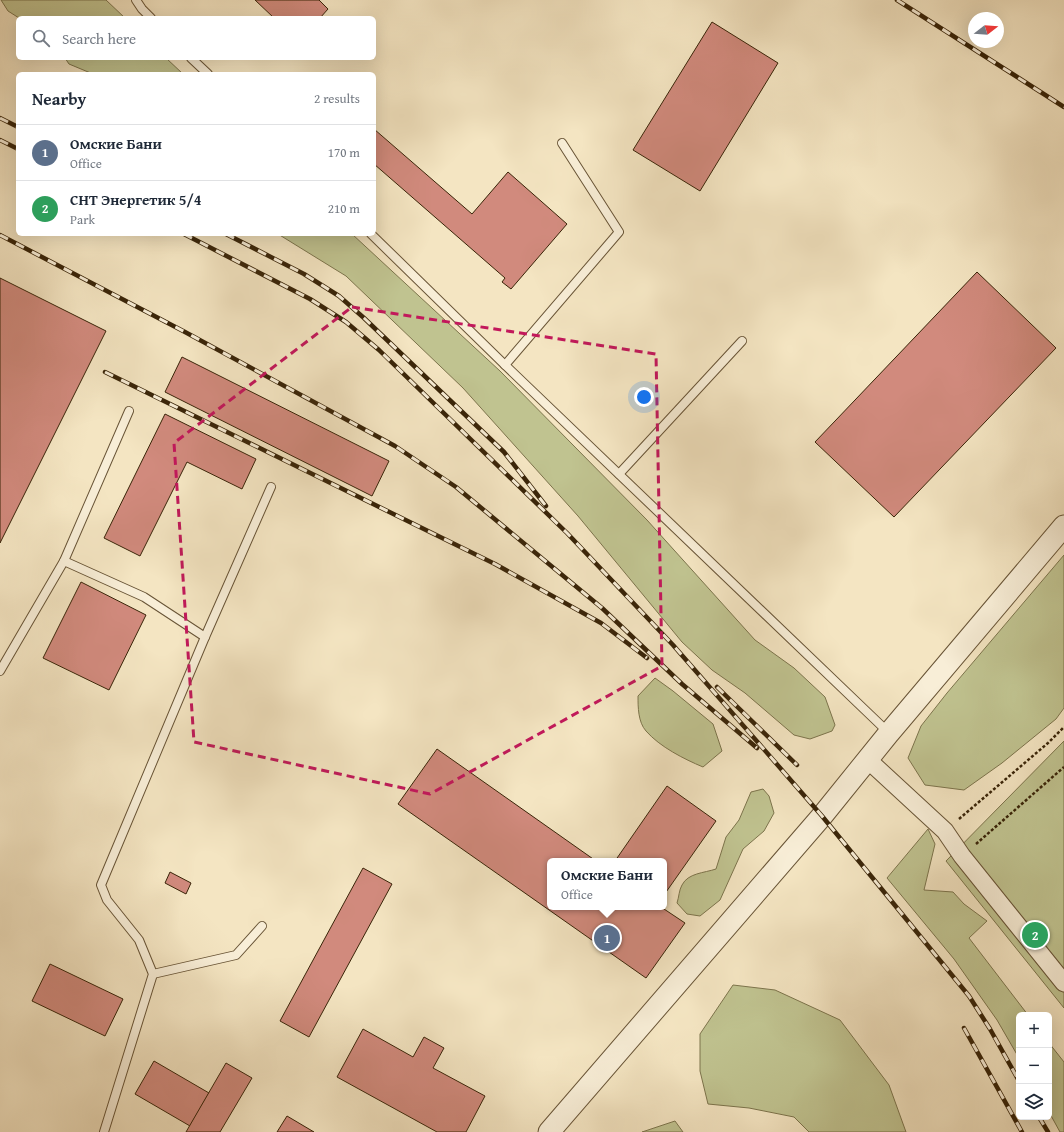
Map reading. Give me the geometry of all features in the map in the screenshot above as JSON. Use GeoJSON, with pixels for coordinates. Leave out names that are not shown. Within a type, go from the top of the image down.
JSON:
{"type":"FeatureCollection","features":[{"type":"Feature","properties":{"kind":"street"},"geometry":{"type":"LineString","coordinates":[[549,1132],[822,816],[867,759],[1064,526]]}},
{"type":"Feature","properties":{"kind":"street"},"geometry":{"type":"LineString","coordinates":[[867,759],[945,831],[962,856],[1064,983]]}},
{"type":"Feature","properties":{"kind":"lane"},"geometry":{"type":"LineString","coordinates":[[136,0],[149,16]]}},
{"type":"Feature","properties":{"kind":"lane"},"geometry":{"type":"LineString","coordinates":[[194,60],[206,72]]}},
{"type":"Feature","properties":{"kind":"lane"},"geometry":{"type":"LineString","coordinates":[[505,365],[619,232],[562,143]]}},
{"type":"Feature","properties":{"kind":"lane"},"geometry":{"type":"LineString","coordinates":[[373,236],[505,365],[889,733]]}},
{"type":"Feature","properties":{"kind":"lane"},"geometry":{"type":"LineString","coordinates":[[619,474],[742,341]]}},
{"type":"Feature","properties":{"kind":"lane"},"geometry":{"type":"LineString","coordinates":[[0,672],[64,561],[128,411]]}},
{"type":"Feature","properties":{"kind":"lane"},"geometry":{"type":"LineString","coordinates":[[104,1132],[153,974],[139,940],[107,900],[101,885],[271,486]]}},
{"type":"Feature","properties":{"kind":"lane"},"geometry":{"type":"LineString","coordinates":[[64,561],[144,597],[205,638]]}},
{"type":"Feature","properties":{"kind":"lane"},"geometry":{"type":"LineString","coordinates":[[153,974],[236,955],[262,926]]}},
{"type":"Feature","properties":{"kind":"path"},"geometry":{"type":"LineString","coordinates":[[945,831],[1064,728]]}},
{"type":"Feature","properties":{"kind":"path"},"geometry":{"type":"LineString","coordinates":[[962,856],[1064,767]]}},
{"type":"Feature","properties":{"kind":"highlighted area"},"geometry":{"type":"Polygon","coordinates":[[[352,307],[656,354],[662,666],[430,794],[194,742],[174,443],[352,307]]]}},
{"type":"Feature","properties":{"kind":"green space"},"geometry":{"type":"Polygon","coordinates":[[[1,0],[106,0],[123,16],[16,16],[8,11],[1,0]]]}},
{"type":"Feature","properties":{"kind":"green space"},"geometry":{"type":"Polygon","coordinates":[[[66,60],[168,60],[181,72],[88,72],[69,64],[66,60]]]}},
{"type":"Feature","properties":{"kind":"green space"},"geometry":{"type":"Polygon","coordinates":[[[281,236],[354,236],[500,371],[647,520],[755,640],[794,668],[825,697],[835,725],[832,731],[810,739],[794,735],[745,693],[712,670],[682,642],[578,516],[463,388],[346,276],[281,236]]]}},
{"type":"Feature","properties":{"kind":"green space"},"geometry":{"type":"Polygon","coordinates":[[[1064,555],[1064,708],[1056,719],[1002,763],[964,790],[925,785],[908,758],[921,726],[947,693],[1064,555]]]}},
{"type":"Feature","properties":{"kind":"green space"},"geometry":{"type":"Polygon","coordinates":[[[655,678],[713,724],[722,751],[703,767],[665,747],[652,737],[643,727],[639,714],[638,696],[655,678]]]}},
{"type":"Feature","properties":{"kind":"green space"},"geometry":{"type":"Polygon","coordinates":[[[1064,741],[1064,1008],[946,861],[1064,741]]]}},
{"type":"Feature","properties":{"kind":"green space"},"geometry":{"type":"Polygon","coordinates":[[[763,789],[769,796],[774,813],[764,831],[743,849],[720,900],[700,916],[687,914],[677,903],[682,885],[692,876],[716,869],[726,837],[739,820],[751,792],[763,789]]]}},
{"type":"Feature","properties":{"kind":"green space"},"geometry":{"type":"Polygon","coordinates":[[[928,829],[935,844],[924,890],[953,892],[964,904],[987,921],[969,938],[1026,1012],[1016,1012],[1016,1053],[997,1020],[954,959],[887,878],[928,829]]]}},
{"type":"Feature","properties":{"kind":"green space"},"geometry":{"type":"Polygon","coordinates":[[[733,985],[775,990],[840,1020],[889,1085],[906,1132],[809,1132],[794,1117],[749,1108],[708,1104],[700,1071],[700,1034],[733,985]]]}},
{"type":"Feature","properties":{"kind":"green space"},"geometry":{"type":"Polygon","coordinates":[[[1052,1047],[1064,1062],[1064,1132],[1060,1132],[1052,1117],[1052,1047]]]}},
{"type":"Feature","properties":{"kind":"green space"},"geometry":{"type":"Polygon","coordinates":[[[675,1121],[683,1132],[642,1132],[675,1121]]]}},
{"type":"Feature","properties":{"kind":"building"},"geometry":{"type":"Polygon","coordinates":[[[255,0],[319,0],[328,9],[322,16],[272,16],[255,0]]]}},
{"type":"Feature","properties":{"kind":"building"},"geometry":{"type":"Polygon","coordinates":[[[712,22],[778,63],[700,191],[633,150],[712,22]]]}},
{"type":"Feature","properties":{"kind":"building"},"geometry":{"type":"Polygon","coordinates":[[[376,131],[472,214],[508,172],[567,224],[511,289],[502,282],[505,278],[376,166],[376,131]]]}},
{"type":"Feature","properties":{"kind":"building"},"geometry":{"type":"Polygon","coordinates":[[[977,272],[1056,348],[894,517],[815,442],[977,272]]]}},
{"type":"Feature","properties":{"kind":"building"},"geometry":{"type":"Polygon","coordinates":[[[0,278],[106,331],[0,543],[0,278]]]}},
{"type":"Feature","properties":{"kind":"building"},"geometry":{"type":"Polygon","coordinates":[[[182,357],[389,461],[372,496],[165,392],[182,357]]]}},
{"type":"Feature","properties":{"kind":"building"},"geometry":{"type":"Polygon","coordinates":[[[165,414],[256,459],[242,489],[187,462],[140,556],[104,538],[165,414]]]}},
{"type":"Feature","properties":{"kind":"building"},"geometry":{"type":"Polygon","coordinates":[[[81,582],[146,615],[109,690],[43,658],[81,582]]]}},
{"type":"Feature","properties":{"kind":"building"},"geometry":{"type":"Polygon","coordinates":[[[437,749],[592,858],[547,858],[547,909],[398,804],[437,749]]]}},
{"type":"Feature","properties":{"kind":"building"},"geometry":{"type":"Polygon","coordinates":[[[667,786],[716,821],[667,891],[667,858],[617,858],[667,786]]]}},
{"type":"Feature","properties":{"kind":"building"},"geometry":{"type":"Polygon","coordinates":[[[363,868],[392,884],[309,1037],[280,1021],[363,868]]]}},
{"type":"Feature","properties":{"kind":"building"},"geometry":{"type":"Polygon","coordinates":[[[170,872],[191,883],[186,894],[165,883],[170,872]]]}},
{"type":"Feature","properties":{"kind":"building"},"geometry":{"type":"Polygon","coordinates":[[[549,910],[666,910],[685,923],[646,978],[549,910]]]}},
{"type":"Feature","properties":{"kind":"building"},"geometry":{"type":"Polygon","coordinates":[[[50,964],[123,999],[105,1036],[32,1001],[50,964]]]}},
{"type":"Feature","properties":{"kind":"building"},"geometry":{"type":"Polygon","coordinates":[[[363,1029],[413,1057],[424,1037],[444,1048],[433,1068],[485,1096],[466,1132],[437,1132],[337,1077],[363,1029]]]}},
{"type":"Feature","properties":{"kind":"building"},"geometry":{"type":"Polygon","coordinates":[[[154,1061],[209,1093],[190,1126],[135,1094],[154,1061]]]}},
{"type":"Feature","properties":{"kind":"building"},"geometry":{"type":"Polygon","coordinates":[[[226,1063],[252,1078],[220,1132],[186,1132],[226,1063]]]}},
{"type":"Feature","properties":{"kind":"building"},"geometry":{"type":"Polygon","coordinates":[[[287,1116],[314,1132],[277,1132],[287,1116]]]}},
{"type":"Feature","properties":{"kind":"railway"},"geometry":{"type":"LineString","coordinates":[[897,0],[1064,107]]}},
{"type":"Feature","properties":{"kind":"railway"},"geometry":{"type":"LineString","coordinates":[[0,118],[16,126]]}},
{"type":"Feature","properties":{"kind":"railway"},"geometry":{"type":"LineString","coordinates":[[0,140],[16,148]]}},
{"type":"Feature","properties":{"kind":"railway"},"geometry":{"type":"LineString","coordinates":[[0,235],[185,332],[395,446],[456,487],[602,608],[682,684],[757,748]]}},
{"type":"Feature","properties":{"kind":"railway"},"geometry":{"type":"LineString","coordinates":[[188,236],[310,299],[346,322],[379,350],[567,533],[673,645],[822,816],[969,996],[990,1029],[1016,1076]]}},
{"type":"Feature","properties":{"kind":"railway"},"geometry":{"type":"LineString","coordinates":[[230,236],[304,274],[339,296],[504,452],[546,506]]}},
{"type":"Feature","properties":{"kind":"railway"},"geometry":{"type":"LineString","coordinates":[[105,372],[495,564],[601,623],[647,658]]}},
{"type":"Feature","properties":{"kind":"railway"},"geometry":{"type":"LineString","coordinates":[[717,687],[797,765]]}},
{"type":"Feature","properties":{"kind":"railway"},"geometry":{"type":"LineString","coordinates":[[964,1028],[1022,1132]]}},
{"type":"Feature","properties":{"kind":"railway"},"geometry":{"type":"LineString","coordinates":[[1041,1120],[1048,1132]]}},
{"type":"Feature","properties":{"kind":"place","name":"СНТ Энергетик 5/4"},"geometry":{"type":"Point","coordinates":[1035,935]}},
{"type":"Feature","properties":{"kind":"place","name":"Омские Бани"},"geometry":{"type":"Point","coordinates":[607,938]}}]}
